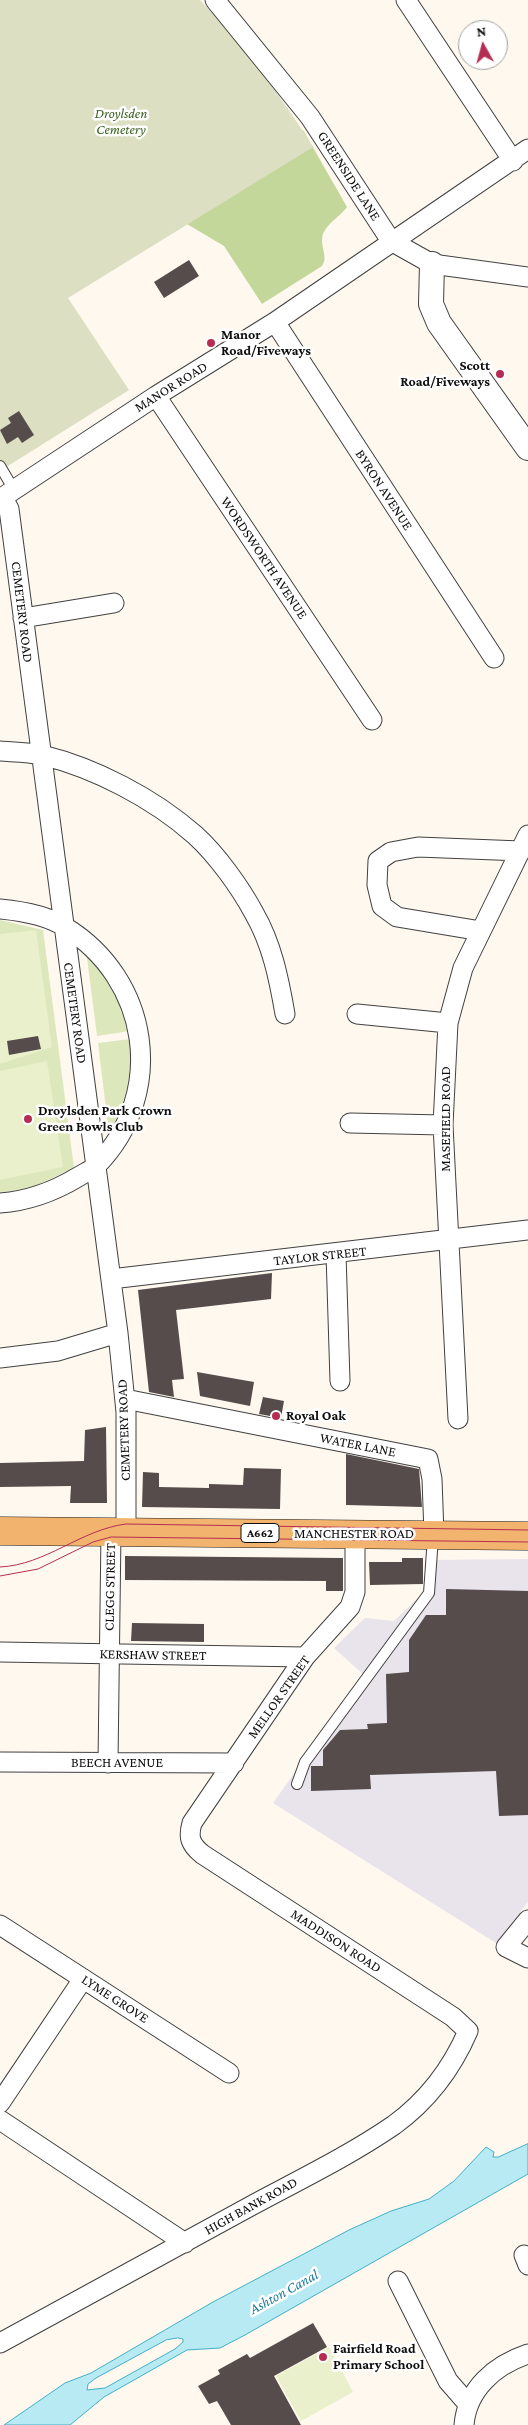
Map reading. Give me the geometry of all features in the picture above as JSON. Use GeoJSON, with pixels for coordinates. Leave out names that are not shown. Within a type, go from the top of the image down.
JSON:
{"type":"FeatureCollection","features":[{"type":"Feature","properties":{"kind":"main road","name":"MANCHESTER ROAD"},"geometry":{"type":"LineString","coordinates":[[0,1531],[528,1536]]}},
{"type":"Feature","properties":{"kind":"street","name":"GREENSIDE LANE"},"geometry":{"type":"LineString","coordinates":[[215,0],[310,117],[391,241],[432,264],[528,277]]}},
{"type":"Feature","properties":{"kind":"street"},"geometry":{"type":"LineString","coordinates":[[406,0],[513,161]]}},
{"type":"Feature","properties":{"kind":"street","name":"MANOR ROAD"},"geometry":{"type":"LineString","coordinates":[[6,496],[156,396],[275,322],[528,149]]}},
{"type":"Feature","properties":{"kind":"street"},"geometry":{"type":"LineString","coordinates":[[432,264],[431,304],[439,323],[528,448]]}},
{"type":"Feature","properties":{"kind":"street","name":"BYRON AVENUE"},"geometry":{"type":"LineString","coordinates":[[275,322],[494,658]]}},
{"type":"Feature","properties":{"kind":"street","name":"WORDSWORTH AVENUE"},"geometry":{"type":"LineString","coordinates":[[156,396],[372,720]]}},
{"type":"Feature","properties":{"kind":"street","name":"CEMETERY ROAD"},"geometry":{"type":"LineString","coordinates":[[6,496],[126,1400],[118,1531]]}},
{"type":"Feature","properties":{"kind":"street"},"geometry":{"type":"LineString","coordinates":[[22,618],[114,603]]}},
{"type":"Feature","properties":{"kind":"street"},"geometry":{"type":"LineString","coordinates":[[0,751],[40,754],[81,768],[117,784],[162,810],[196,836],[233,880],[255,915],[276,965],[285,1014]]}},
{"type":"Feature","properties":{"kind":"street"},"geometry":{"type":"LineString","coordinates":[[481,931],[397,917],[382,906],[377,885],[378,861],[391,852],[418,847],[524,843]]}},
{"type":"Feature","properties":{"kind":"street","name":"MASEFIELD ROAD"},"geometry":{"type":"LineString","coordinates":[[458,1419],[443,1125],[448,1023],[463,968],[524,843]]}},
{"type":"Feature","properties":{"kind":"street"},"geometry":{"type":"LineString","coordinates":[[0,910],[23,913],[64,926],[91,945],[108,963],[133,1007],[140,1035],[140,1065],[132,1109],[114,1144],[96,1166],[37,1198],[0,1203]]}},
{"type":"Feature","properties":{"kind":"street"},"geometry":{"type":"LineString","coordinates":[[357,1014],[448,1023]]}},
{"type":"Feature","properties":{"kind":"street"},"geometry":{"type":"LineString","coordinates":[[350,1123],[443,1125]]}},
{"type":"Feature","properties":{"kind":"street","name":"TAYLOR STREET"},"geometry":{"type":"LineString","coordinates":[[111,1279],[448,1241],[528,1230]]}},
{"type":"Feature","properties":{"kind":"street"},"geometry":{"type":"LineString","coordinates":[[336,1254],[340,1380]]}},
{"type":"Feature","properties":{"kind":"street"},"geometry":{"type":"LineString","coordinates":[[0,1358],[58,1352],[118,1333]]}},
{"type":"Feature","properties":{"kind":"street","name":"WATER LANE"},"geometry":{"type":"LineString","coordinates":[[126,1400],[428,1459],[432,1479],[434,1534]]}},
{"type":"Feature","properties":{"kind":"street","name":"CLEGG STREET"},"geometry":{"type":"LineString","coordinates":[[108,1762],[109,1654],[118,1531]]}},
{"type":"Feature","properties":{"kind":"street","name":"MELLOR STREET"},"geometry":{"type":"LineString","coordinates":[[202,1854],[193,1846],[190,1840],[192,1823],[305,1657],[350,1606],[355,1592],[355,1534]]}},
{"type":"Feature","properties":{"kind":"street","name":"KERSHAW STREET"},"geometry":{"type":"LineString","coordinates":[[0,1652],[305,1657]]}},
{"type":"Feature","properties":{"kind":"street","name":"BEECH AVENUE"},"geometry":{"type":"LineString","coordinates":[[0,1762],[234,1763]]}},
{"type":"Feature","properties":{"kind":"street","name":"MADDISON ROAD"},"geometry":{"type":"LineString","coordinates":[[202,1854],[453,2017],[468,2031]]}},
{"type":"Feature","properties":{"kind":"street"},"geometry":{"type":"LineString","coordinates":[[528,1920],[506,1947],[528,1958]]}},
{"type":"Feature","properties":{"kind":"street","name":"LYME GROVE"},"geometry":{"type":"LineString","coordinates":[[0,1925],[229,2073]]}},
{"type":"Feature","properties":{"kind":"street"},"geometry":{"type":"LineString","coordinates":[[0,2103],[82,1979]]}},
{"type":"Feature","properties":{"kind":"street","name":"HIGH BANK ROAD"},"geometry":{"type":"LineString","coordinates":[[0,2343],[312,2173],[394,2124],[431,2090],[446,2072],[456,2058],[468,2031]]}},
{"type":"Feature","properties":{"kind":"street"},"geometry":{"type":"LineString","coordinates":[[0,2120],[185,2242]]}},
{"type":"Feature","properties":{"kind":"street"},"geometry":{"type":"LineString","coordinates":[[398,2281],[448,2381],[468,2404]]}},
{"type":"Feature","properties":{"kind":"street"},"geometry":{"type":"LineString","coordinates":[[463,2424],[468,2404],[476,2390],[494,2371],[516,2358],[528,2354]]}},
{"type":"Feature","properties":{"kind":"lane"},"geometry":{"type":"LineString","coordinates":[[0,466],[6,496]]}},
{"type":"Feature","properties":{"kind":"lane"},"geometry":{"type":"LineString","coordinates":[[298,1784],[304,1762],[429,1593],[434,1534]]}},
{"type":"Feature","properties":{"kind":"shaded area"},"geometry":{"type":"Polygon","coordinates":[[[528,1559],[528,1902],[496,1943],[273,1803],[364,1675],[334,1648],[365,1618],[394,1621],[427,1589],[433,1560],[528,1559]]]}},
{"type":"Feature","properties":{"kind":"green space","name":"Droylsden Cemetery"},"geometry":{"type":"Polygon","coordinates":[[[0,0],[200,0],[260,70],[313,147],[68,298],[129,390],[0,471],[0,0]]]}},
{"type":"Feature","properties":{"kind":"green space"},"geometry":{"type":"Polygon","coordinates":[[[303,130],[347,207],[328,226],[323,234],[322,243],[325,258],[322,266],[262,304],[224,246],[187,224],[303,130]]]}},
{"type":"Feature","properties":{"kind":"green space"},"geometry":{"type":"Polygon","coordinates":[[[0,920],[43,930],[74,1168],[33,1187],[0,1193],[0,920]]]}},
{"type":"Feature","properties":{"kind":"green space"},"geometry":{"type":"Polygon","coordinates":[[[36,930],[52,1047],[0,1064],[0,934],[36,930]]]}},
{"type":"Feature","properties":{"kind":"green space"},"geometry":{"type":"Polygon","coordinates":[[[86,950],[117,992],[130,1031],[97,1036],[86,950]]]}},
{"type":"Feature","properties":{"kind":"green space"},"geometry":{"type":"Polygon","coordinates":[[[131,1039],[127,1088],[120,1111],[109,1133],[98,1043],[131,1039]]]}},
{"type":"Feature","properties":{"kind":"green space","name":"Droylsden Park Crown Green Bowls Club"},"geometry":{"type":"Polygon","coordinates":[[[47,1061],[63,1167],[0,1180],[0,1071],[47,1061]]]}},
{"type":"Feature","properties":{"kind":"green space"},"geometry":{"type":"Polygon","coordinates":[[[329,2347],[353,2392],[301,2421],[276,2376],[329,2347]]]}},
{"type":"Feature","properties":{"kind":"water","name":"Ashton Canal"},"geometry":{"type":"Polygon","coordinates":[[[528,2144],[528,2174],[245,2335],[220,2348],[187,2350],[104,2397],[70,2425],[4,2425],[65,2383],[91,2373],[213,2302],[349,2230],[391,2211],[429,2199],[454,2181],[486,2147],[494,2152],[493,2157],[498,2157],[528,2144]],[[183,2339],[166,2340],[96,2378],[88,2384],[87,2390],[105,2388],[175,2349],[183,2342],[183,2339]]]}},
{"type":"Feature","properties":{"kind":"building"},"geometry":{"type":"Polygon","coordinates":[[[189,260],[199,276],[164,298],[154,282],[189,260]]]}},
{"type":"Feature","properties":{"kind":"building"},"geometry":{"type":"Polygon","coordinates":[[[19,411],[34,435],[22,443],[18,437],[7,444],[0,430],[11,423],[8,418],[19,411]]]}},
{"type":"Feature","properties":{"kind":"building"},"geometry":{"type":"Polygon","coordinates":[[[38,1036],[41,1049],[9,1055],[7,1041],[38,1036]]]}},
{"type":"Feature","properties":{"kind":"building"},"geometry":{"type":"Polygon","coordinates":[[[272,1273],[271,1299],[176,1310],[184,1379],[172,1380],[174,1397],[149,1392],[138,1290],[272,1273]]]}},
{"type":"Feature","properties":{"kind":"building"},"geometry":{"type":"Polygon","coordinates":[[[197,1372],[254,1382],[250,1406],[200,1396],[197,1372]]]}},
{"type":"Feature","properties":{"kind":"building"},"geometry":{"type":"Polygon","coordinates":[[[263,1397],[284,1401],[281,1418],[259,1414],[263,1397]]]}},
{"type":"Feature","properties":{"kind":"building"},"geometry":{"type":"Polygon","coordinates":[[[106,1427],[107,1503],[70,1503],[71,1486],[0,1487],[0,1463],[84,1461],[85,1430],[106,1427]]]}},
{"type":"Feature","properties":{"kind":"building"},"geometry":{"type":"Polygon","coordinates":[[[346,1454],[419,1469],[422,1507],[346,1505],[346,1454]]]}},
{"type":"Feature","properties":{"kind":"building"},"geometry":{"type":"Polygon","coordinates":[[[244,1468],[281,1469],[280,1509],[142,1507],[143,1472],[159,1473],[159,1487],[209,1488],[209,1484],[243,1485],[244,1468]]]}},
{"type":"Feature","properties":{"kind":"building"},"geometry":{"type":"Polygon","coordinates":[[[125,1556],[343,1558],[343,1591],[326,1591],[326,1581],[125,1580],[125,1556]]]}},
{"type":"Feature","properties":{"kind":"building"},"geometry":{"type":"Polygon","coordinates":[[[402,1558],[423,1558],[423,1584],[370,1585],[369,1562],[402,1562],[402,1558]]]}},
{"type":"Feature","properties":{"kind":"building"},"geometry":{"type":"Polygon","coordinates":[[[446,1589],[528,1591],[528,1815],[499,1816],[496,1771],[370,1775],[371,1789],[311,1791],[311,1766],[323,1766],[323,1750],[340,1730],[368,1729],[367,1724],[387,1723],[386,1674],[409,1672],[409,1640],[426,1615],[446,1615],[446,1589]]]}},
{"type":"Feature","properties":{"kind":"building"},"geometry":{"type":"Polygon","coordinates":[[[132,1623],[204,1624],[204,1642],[131,1641],[132,1623]]]}},
{"type":"Feature","properties":{"kind":"building"},"geometry":{"type":"Polygon","coordinates":[[[313,2323],[327,2347],[274,2376],[301,2425],[231,2425],[217,2401],[209,2404],[198,2386],[220,2374],[218,2370],[247,2354],[250,2358],[313,2323]]]}},
{"type":"Feature","properties":{"kind":"tram line"},"geometry":{"type":"LineString","coordinates":[[0,1567],[17,1565],[33,1560],[93,1533],[109,1527],[126,1524],[528,1530]]}},
{"type":"Feature","properties":{"kind":"tram line"},"geometry":{"type":"LineString","coordinates":[[0,1576],[38,1569],[93,1542],[111,1537],[528,1542]]}},
{"type":"Feature","properties":{"kind":"place","name":"Manor Road/Fiveways"},"geometry":{"type":"Point","coordinates":[211,343]}},
{"type":"Feature","properties":{"kind":"place","name":"Scott Road/Fiveways"},"geometry":{"type":"Point","coordinates":[500,374]}},
{"type":"Feature","properties":{"kind":"place","name":"Droylsden Park Crown Green Bowls Club"},"geometry":{"type":"Point","coordinates":[28,1119]}},
{"type":"Feature","properties":{"kind":"place","name":"Royal Oak"},"geometry":{"type":"Point","coordinates":[276,1416]}},
{"type":"Feature","properties":{"kind":"place","name":"Fairfield Road Primary School"},"geometry":{"type":"Point","coordinates":[323,2357]}}]}
